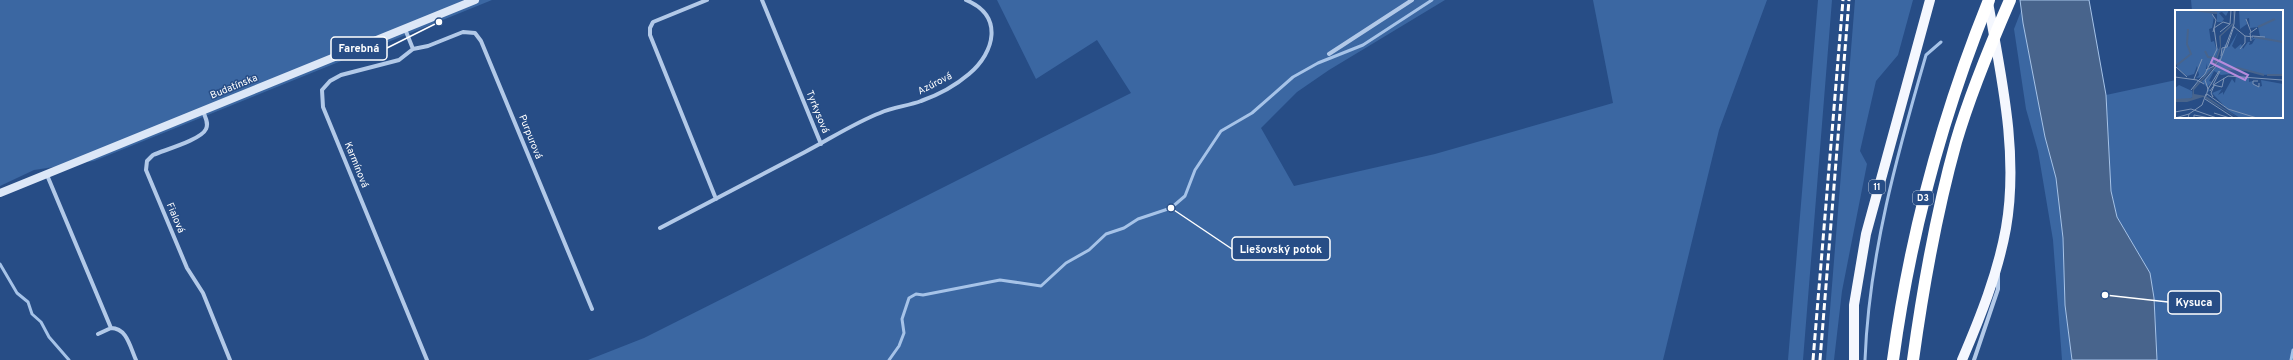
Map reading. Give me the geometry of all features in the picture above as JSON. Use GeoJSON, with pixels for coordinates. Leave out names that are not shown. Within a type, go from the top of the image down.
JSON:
{"type":"FeatureCollection","features":[{"type":"Feature","properties":{"kind":"highway","name":"D3"},"geometry":{"type":"LineString","coordinates":[[1893,360],[1902,297],[1922,201],[1951,101],[1988,0]]}},
{"type":"Feature","properties":{"kind":"highway","name":"D3"},"geometry":{"type":"LineString","coordinates":[[1913,360],[1921,299],[1940,203],[1957,141],[1976,86],[2010,0]]}},
{"type":"Feature","properties":{"kind":"main road","name":"11"},"geometry":{"type":"LineString","coordinates":[[1854,360],[1854,305],[1866,234],[1879,179],[1930,0]]}},
{"type":"Feature","properties":{"kind":"main road"},"geometry":{"type":"LineString","coordinates":[[1962,360],[1997,263],[2008,213],[2010,150],[2006,111],[1988,0]]}},
{"type":"Feature","properties":{"kind":"street","name":"Budatínska"},"geometry":{"type":"LineString","coordinates":[[0,194],[475,0]]}},
{"type":"Feature","properties":{"kind":"street"},"geometry":{"type":"LineString","coordinates":[[707,0],[653,22],[650,28],[650,35],[716,199]]}},
{"type":"Feature","properties":{"kind":"street","name":"Tyrkysová"},"geometry":{"type":"LineString","coordinates":[[660,228],[821,144],[762,0]]}},
{"type":"Feature","properties":{"kind":"street","name":"Azúrová"},"geometry":{"type":"LineString","coordinates":[[821,144],[880,112],[921,101],[947,89],[968,75],[981,62],[991,41],[990,22],[983,10],[966,0]]}},
{"type":"Feature","properties":{"kind":"street"},"geometry":{"type":"LineString","coordinates":[[1329,54],[1412,0]]}},
{"type":"Feature","properties":{"kind":"street"},"geometry":{"type":"LineString","coordinates":[[405,29],[413,49]]}},
{"type":"Feature","properties":{"kind":"street","name":"Purpurová"},"geometry":{"type":"LineString","coordinates":[[413,49],[428,46],[463,32],[474,33],[482,40],[592,309]]}},
{"type":"Feature","properties":{"kind":"street","name":"Karmínová"},"geometry":{"type":"LineString","coordinates":[[413,49],[399,60],[341,75],[330,81],[322,90],[323,107],[427,360]]}},
{"type":"Feature","properties":{"kind":"street","name":"Fialová"},"geometry":{"type":"LineString","coordinates":[[203,111],[207,123],[206,130],[199,136],[153,155],[148,161],[146,170],[187,268],[203,293],[230,360]]}},
{"type":"Feature","properties":{"kind":"street"},"geometry":{"type":"LineString","coordinates":[[47,175],[111,328]]}},
{"type":"Feature","properties":{"kind":"street"},"geometry":{"type":"LineString","coordinates":[[1974,360],[1998,289],[1997,263]]}},
{"type":"Feature","properties":{"kind":"street"},"geometry":{"type":"LineString","coordinates":[[98,334],[111,328],[118,328],[124,333],[136,360]]}},
{"type":"Feature","properties":{"kind":"shaded area"},"geometry":{"type":"Polygon","coordinates":[[[0,0],[492,0],[94,161],[34,170],[0,186],[0,0]]]}},
{"type":"Feature","properties":{"kind":"shaded area"},"geometry":{"type":"Polygon","coordinates":[[[997,0],[1445,0],[1329,70],[1297,92],[1261,128],[1294,186],[1435,154],[1613,103],[1593,0],[1767,0],[1719,130],[1663,360],[588,360],[644,338],[1131,93],[1097,40],[1036,79],[997,0]]]}},
{"type":"Feature","properties":{"kind":"shaded area"},"geometry":{"type":"Polygon","coordinates":[[[1818,0],[1832,0],[1803,360],[1788,360],[1818,0]]]}},
{"type":"Feature","properties":{"kind":"shaded area"},"geometry":{"type":"Polygon","coordinates":[[[1855,0],[1913,0],[1898,55],[1876,81],[1860,151],[1867,164],[1842,291],[1834,360],[1826,360],[1855,0]]]}},
{"type":"Feature","properties":{"kind":"shaded area"},"geometry":{"type":"Polygon","coordinates":[[[2020,0],[2089,0],[2106,95],[2111,191],[2117,217],[2150,273],[2154,298],[2157,360],[2072,360],[2065,305],[2063,238],[2056,178],[2045,137],[2020,0]]]}},
{"type":"Feature","properties":{"kind":"shaded area"},"geometry":{"type":"Polygon","coordinates":[[[2191,0],[2293,0],[2293,360],[2157,360],[2154,298],[2150,273],[2117,217],[2111,191],[2106,95],[2175,80],[2175,118],[2283,118],[2283,10],[2192,10],[2191,0]]]}},
{"type":"Feature","properties":{"kind":"shaded area"},"geometry":{"type":"Polygon","coordinates":[[[2021,11],[2045,137],[2056,178],[2063,238],[2065,305],[2072,360],[2062,360],[2053,240],[2038,151],[2026,109],[2014,29],[2021,11]]]}},
{"type":"Feature","properties":{"kind":"waterway"},"geometry":{"type":"LineString","coordinates":[[889,360],[899,346],[904,333],[902,319],[909,298],[916,294],[923,295],[1000,280],[1041,286],[1066,263],[1089,250],[1106,234],[1124,228],[1138,219],[1171,208],[1185,196],[1195,170],[1221,131],[1252,113],[1293,77],[1318,63],[1363,45],[1432,0]]}},
{"type":"Feature","properties":{"kind":"waterway"},"geometry":{"type":"LineString","coordinates":[[1865,360],[1872,282],[1878,244],[1895,168],[1926,55],[1941,42]]}},
{"type":"Feature","properties":{"kind":"waterway"},"geometry":{"type":"LineString","coordinates":[[0,264],[17,293],[28,302],[32,314],[41,322],[49,337],[69,360]]}},
{"type":"Feature","properties":{"kind":"waterway"},"geometry":{"type":"LineString","coordinates":[[2291,360],[2293,350]]}},
{"type":"Feature","properties":{"kind":"railway"},"geometry":{"type":"LineString","coordinates":[[1813,360],[1843,0]]}},
{"type":"Feature","properties":{"kind":"railway"},"geometry":{"type":"LineString","coordinates":[[1820,360],[1849,0]]}},
{"type":"Feature","properties":{"kind":"place","name":"Farebná"},"geometry":{"type":"Point","coordinates":[439,22]}},
{"type":"Feature","properties":{"kind":"place","name":"Liešovský potok"},"geometry":{"type":"Point","coordinates":[1171,208]}},
{"type":"Feature","properties":{"kind":"place","name":"Kysuca"},"geometry":{"type":"Point","coordinates":[2105,295]}}]}
